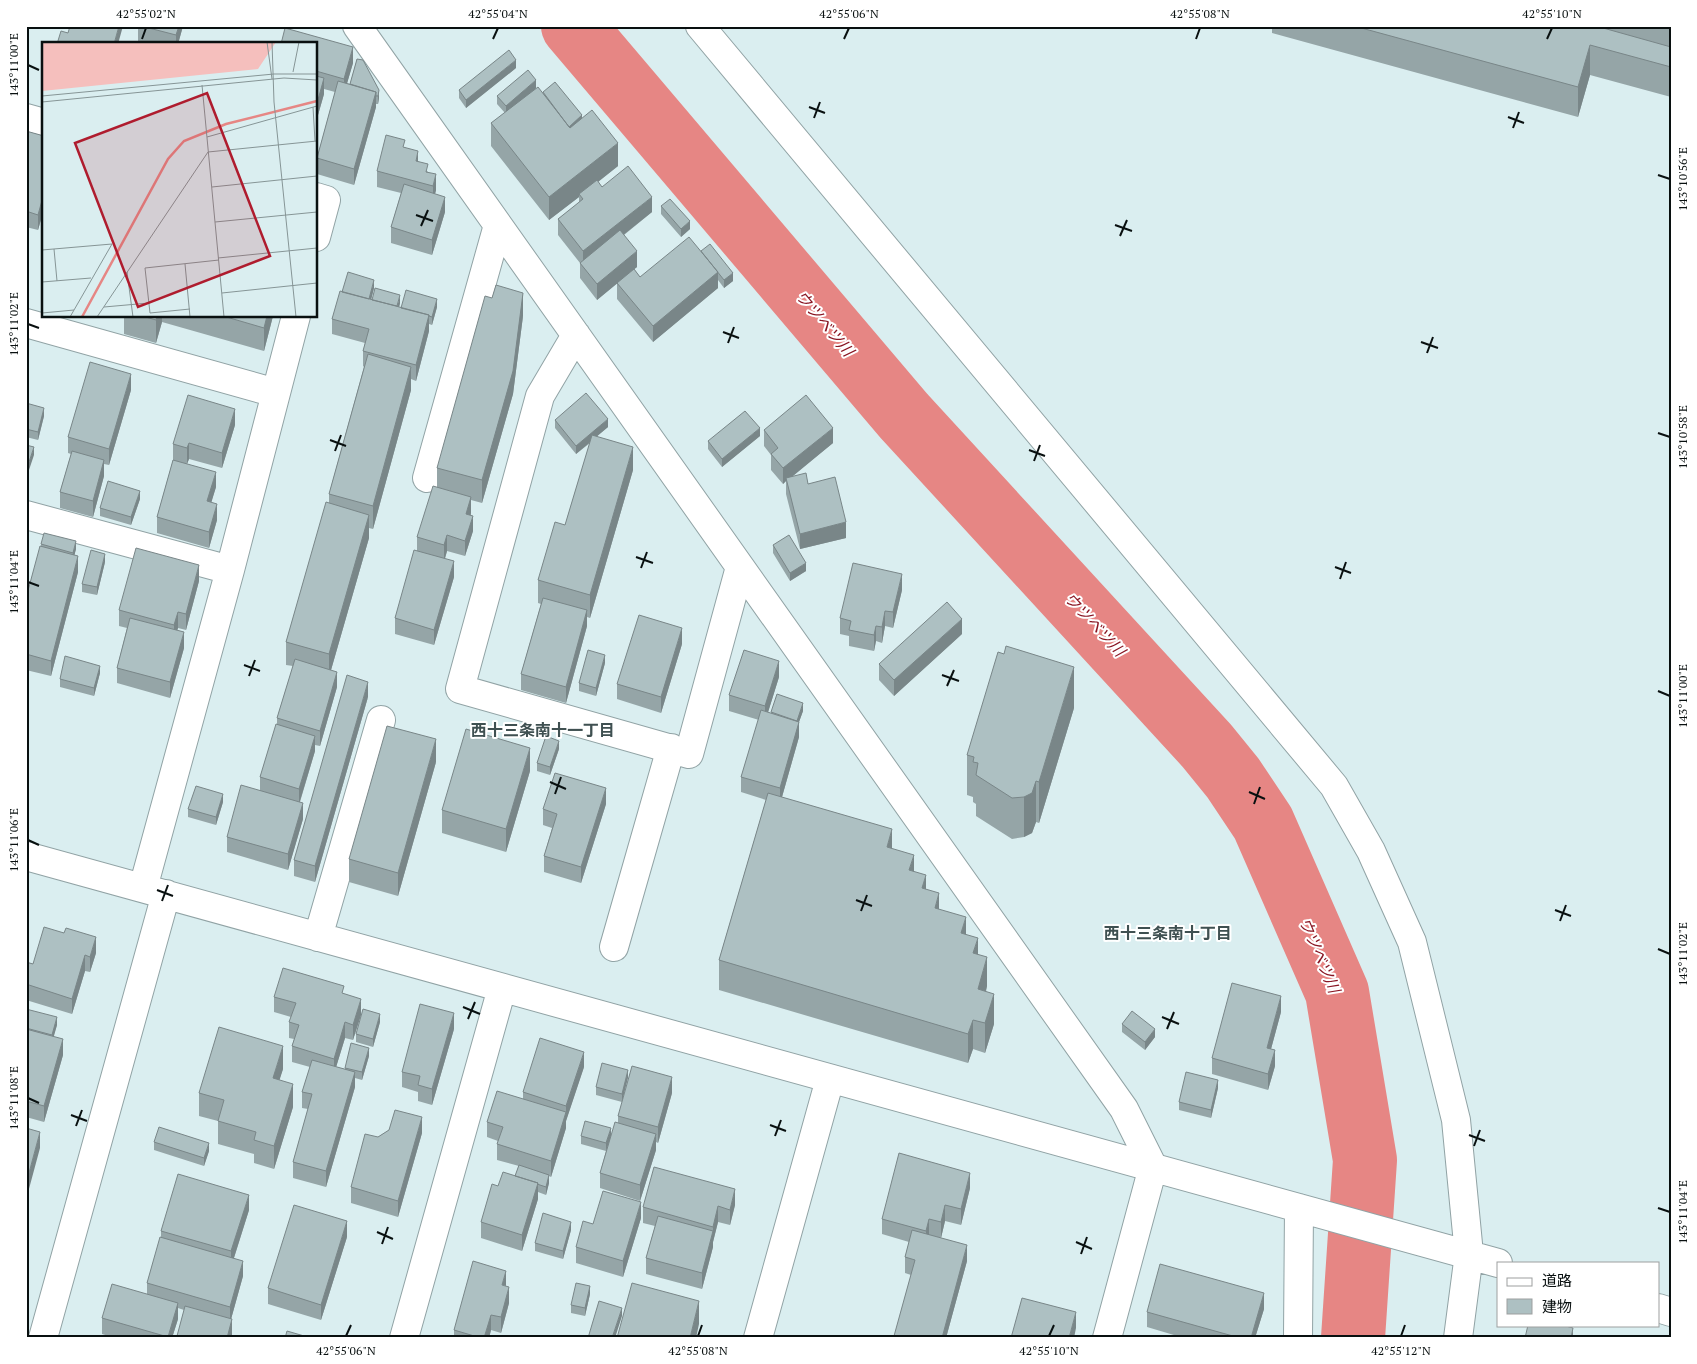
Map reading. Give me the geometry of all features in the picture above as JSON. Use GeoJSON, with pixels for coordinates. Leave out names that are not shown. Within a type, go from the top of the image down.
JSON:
{"type":"FeatureCollection","features":[{"type":"Feature","properties":{"kind":"street"},"geometry":{"type":"LineString","coordinates":[[357,26],[1124,1109],[1153,1168],[1107,1338]]}},
{"type":"Feature","properties":{"kind":"street"},"geometry":{"type":"LineString","coordinates":[[700,26],[1334,786],[1371,851],[1412,942],[1456,1120],[1469,1254],[1458,1338]]}},
{"type":"Feature","properties":{"kind":"street"},"geometry":{"type":"LineString","coordinates":[[26,118],[42,122]]}},
{"type":"Feature","properties":{"kind":"street"},"geometry":{"type":"LineString","coordinates":[[318,198],[326,200],[318,230]]}},
{"type":"Feature","properties":{"kind":"street"},"geometry":{"type":"LineString","coordinates":[[427,478],[498,225]]}},
{"type":"Feature","properties":{"kind":"street"},"geometry":{"type":"LineString","coordinates":[[43,1338],[154,891],[230,570],[295,318]]}},
{"type":"Feature","properties":{"kind":"street"},"geometry":{"type":"LineString","coordinates":[[26,323],[276,393]]}},
{"type":"Feature","properties":{"kind":"street"},"geometry":{"type":"LineString","coordinates":[[576,335],[540,396],[460,689],[689,754],[740,567]]}},
{"type":"Feature","properties":{"kind":"street"},"geometry":{"type":"LineString","coordinates":[[26,516],[230,570]]}},
{"type":"Feature","properties":{"kind":"street"},"geometry":{"type":"LineString","coordinates":[[318,936],[381,720]]}},
{"type":"Feature","properties":{"kind":"street"},"geometry":{"type":"LineString","coordinates":[[614,947],[671,748]]}},
{"type":"Feature","properties":{"kind":"street"},"geometry":{"type":"LineString","coordinates":[[26,856],[1497,1263]]}},
{"type":"Feature","properties":{"kind":"street"},"geometry":{"type":"LineString","coordinates":[[404,1338],[502,988]]}},
{"type":"Feature","properties":{"kind":"street"},"geometry":{"type":"LineString","coordinates":[[758,1338],[830,1079]]}},
{"type":"Feature","properties":{"kind":"street"},"geometry":{"type":"LineString","coordinates":[[1298,1338],[1299,1208]]}},
{"type":"Feature","properties":{"kind":"building"},"geometry":{"type":"Polygon","coordinates":[[[70,26],[119,26],[115,42],[58,42],[61,31],[68,33],[70,26]]]}},
{"type":"Feature","properties":{"kind":"building"},"geometry":{"type":"Polygon","coordinates":[[[141,26],[179,26],[176,35],[141,26]]]}},
{"type":"Feature","properties":{"kind":"building"},"geometry":{"type":"Polygon","coordinates":[[[1354,26],[1596,26],[1671,47],[1671,67],[1590,45],[1578,87],[1354,26]]]}},
{"type":"Feature","properties":{"kind":"building"},"geometry":{"type":"Polygon","coordinates":[[[285,28],[353,47],[344,79],[318,72],[318,42],[282,42],[285,28]]]}},
{"type":"Feature","properties":{"kind":"building"},"geometry":{"type":"Polygon","coordinates":[[[509,50],[516,60],[466,100],[459,90],[509,50]]]}},
{"type":"Feature","properties":{"kind":"building"},"geometry":{"type":"Polygon","coordinates":[[[357,59],[363,60],[379,90],[378,96],[376,96],[376,92],[350,84],[357,59]]]}},
{"type":"Feature","properties":{"kind":"building"},"geometry":{"type":"Polygon","coordinates":[[[528,70],[536,80],[506,106],[497,96],[528,70]]]}},
{"type":"Feature","properties":{"kind":"building"},"geometry":{"type":"Polygon","coordinates":[[[318,76],[324,78],[318,100],[318,76]]]}},
{"type":"Feature","properties":{"kind":"building"},"geometry":{"type":"Polygon","coordinates":[[[338,81],[376,92],[354,169],[318,158],[338,81]]]}},
{"type":"Feature","properties":{"kind":"building"},"geometry":{"type":"Polygon","coordinates":[[[555,82],[582,115],[569,127],[543,92],[555,82]]]}},
{"type":"Feature","properties":{"kind":"building"},"geometry":{"type":"Polygon","coordinates":[[[538,87],[570,128],[592,110],[618,143],[549,197],[491,123],[538,87]]]}},
{"type":"Feature","properties":{"kind":"building"},"geometry":{"type":"Polygon","coordinates":[[[26,131],[42,135],[42,200],[38,215],[26,211],[26,131]]]}},
{"type":"Feature","properties":{"kind":"building"},"geometry":{"type":"Polygon","coordinates":[[[386,135],[405,140],[403,147],[418,151],[416,161],[428,164],[426,172],[436,174],[433,186],[377,171],[386,135]]]}},
{"type":"Feature","properties":{"kind":"building"},"geometry":{"type":"Polygon","coordinates":[[[628,166],[652,197],[583,251],[558,219],[583,199],[579,194],[597,180],[602,187],[628,166]]]}},
{"type":"Feature","properties":{"kind":"building"},"geometry":{"type":"Polygon","coordinates":[[[404,184],[445,197],[432,240],[391,227],[404,184]]]}},
{"type":"Feature","properties":{"kind":"building"},"geometry":{"type":"Polygon","coordinates":[[[670,199],[690,221],[681,229],[661,206],[670,199]]]}},
{"type":"Feature","properties":{"kind":"building"},"geometry":{"type":"Polygon","coordinates":[[[620,230],[637,251],[597,284],[580,263],[620,230]]]}},
{"type":"Feature","properties":{"kind":"building"},"geometry":{"type":"Polygon","coordinates":[[[689,237],[718,272],[653,326],[617,283],[634,269],[640,277],[689,237]]]}},
{"type":"Feature","properties":{"kind":"building"},"geometry":{"type":"Polygon","coordinates":[[[710,244],[733,273],[724,280],[701,251],[710,244]]]}},
{"type":"Feature","properties":{"kind":"building"},"geometry":{"type":"Polygon","coordinates":[[[348,272],[374,280],[369,299],[342,292],[348,272]]]}},
{"type":"Feature","properties":{"kind":"building"},"geometry":{"type":"Polygon","coordinates":[[[496,285],[523,293],[513,371],[482,480],[437,468],[485,296],[492,298],[496,285]]]}},
{"type":"Feature","properties":{"kind":"building"},"geometry":{"type":"Polygon","coordinates":[[[375,288],[400,295],[397,306],[372,300],[375,288]]]}},
{"type":"Feature","properties":{"kind":"building"},"geometry":{"type":"Polygon","coordinates":[[[406,290],[437,299],[432,317],[401,308],[406,290]]]}},
{"type":"Feature","properties":{"kind":"building"},"geometry":{"type":"Polygon","coordinates":[[[340,291],[429,315],[416,365],[363,351],[369,329],[332,319],[340,291]]]}},
{"type":"Feature","properties":{"kind":"building"},"geometry":{"type":"Polygon","coordinates":[[[230,318],[266,318],[264,328],[230,318]]]}},
{"type":"Feature","properties":{"kind":"building"},"geometry":{"type":"Polygon","coordinates":[[[368,354],[411,367],[373,506],[329,494],[368,354]]]}},
{"type":"Feature","properties":{"kind":"building"},"geometry":{"type":"Polygon","coordinates":[[[90,362],[131,374],[109,449],[68,437],[90,362]]]}},
{"type":"Feature","properties":{"kind":"building"},"geometry":{"type":"Polygon","coordinates":[[[586,393],[608,419],[576,446],[555,420],[586,393]]]}},
{"type":"Feature","properties":{"kind":"building"},"geometry":{"type":"Polygon","coordinates":[[[188,395],[235,409],[222,453],[189,443],[187,448],[173,444],[188,395]]]}},
{"type":"Feature","properties":{"kind":"building"},"geometry":{"type":"Polygon","coordinates":[[[806,395],[833,428],[783,468],[771,454],[778,448],[764,430],[806,395]]]}},
{"type":"Feature","properties":{"kind":"building"},"geometry":{"type":"Polygon","coordinates":[[[26,403],[44,408],[38,432],[26,429],[26,403]]]}},
{"type":"Feature","properties":{"kind":"building"},"geometry":{"type":"Polygon","coordinates":[[[745,411],[760,428],[722,459],[708,441],[745,411]]]}},
{"type":"Feature","properties":{"kind":"building"},"geometry":{"type":"Polygon","coordinates":[[[592,435],[633,447],[590,595],[538,580],[555,522],[565,525],[592,435]]]}},
{"type":"Feature","properties":{"kind":"building"},"geometry":{"type":"Polygon","coordinates":[[[26,445],[34,447],[26,471],[26,445]]]}},
{"type":"Feature","properties":{"kind":"building"},"geometry":{"type":"Polygon","coordinates":[[[72,451],[104,460],[93,501],[60,492],[72,451]]]}},
{"type":"Feature","properties":{"kind":"building"},"geometry":{"type":"Polygon","coordinates":[[[173,460],[216,472],[207,501],[217,504],[209,532],[157,517],[173,460]]]}},
{"type":"Feature","properties":{"kind":"building"},"geometry":{"type":"Polygon","coordinates":[[[806,473],[808,484],[835,477],[846,522],[800,534],[786,478],[806,473]]]}},
{"type":"Feature","properties":{"kind":"building"},"geometry":{"type":"Polygon","coordinates":[[[108,481],[140,491],[131,517],[100,508],[108,481]]]}},
{"type":"Feature","properties":{"kind":"building"},"geometry":{"type":"Polygon","coordinates":[[[433,486],[471,497],[466,514],[473,516],[465,541],[447,535],[444,545],[417,537],[433,486]]]}},
{"type":"Feature","properties":{"kind":"building"},"geometry":{"type":"Polygon","coordinates":[[[326,502],[369,515],[329,654],[286,642],[326,502]]]}},
{"type":"Feature","properties":{"kind":"building"},"geometry":{"type":"Polygon","coordinates":[[[44,533],[76,541],[73,553],[41,544],[44,533]]]}},
{"type":"Feature","properties":{"kind":"building"},"geometry":{"type":"Polygon","coordinates":[[[789,535],[806,563],[790,573],[773,545],[789,535]]]}},
{"type":"Feature","properties":{"kind":"building"},"geometry":{"type":"Polygon","coordinates":[[[40,546],[78,556],[51,661],[26,654],[26,598],[40,546]]]}},
{"type":"Feature","properties":{"kind":"building"},"geometry":{"type":"Polygon","coordinates":[[[136,548],[199,565],[186,614],[178,612],[174,625],[119,610],[136,548]]]}},
{"type":"Feature","properties":{"kind":"building"},"geometry":{"type":"Polygon","coordinates":[[[91,550],[105,554],[97,587],[82,584],[91,550]]]}},
{"type":"Feature","properties":{"kind":"building"},"geometry":{"type":"Polygon","coordinates":[[[414,550],[454,561],[434,630],[395,618],[414,550]]]}},
{"type":"Feature","properties":{"kind":"building"},"geometry":{"type":"Polygon","coordinates":[[[853,563],[902,574],[893,612],[885,611],[882,627],[876,626],[874,635],[849,630],[851,621],[840,618],[853,563]]]}},
{"type":"Feature","properties":{"kind":"building"},"geometry":{"type":"Polygon","coordinates":[[[543,598],[587,610],[566,687],[521,674],[543,598]]]}},
{"type":"Feature","properties":{"kind":"building"},"geometry":{"type":"Polygon","coordinates":[[[947,602],[962,619],[894,680],[879,664],[947,602]]]}},
{"type":"Feature","properties":{"kind":"building"},"geometry":{"type":"Polygon","coordinates":[[[639,615],[682,628],[661,697],[617,684],[639,615]]]}},
{"type":"Feature","properties":{"kind":"building"},"geometry":{"type":"Polygon","coordinates":[[[130,618],[184,632],[170,682],[117,668],[130,618]]]}},
{"type":"Feature","properties":{"kind":"building"},"geometry":{"type":"Polygon","coordinates":[[[1006,646],[1074,667],[1039,782],[1036,781],[1032,793],[1024,797],[1012,798],[976,775],[978,763],[973,762],[974,757],[967,755],[998,652],[1004,654],[1006,646]]]}},
{"type":"Feature","properties":{"kind":"building"},"geometry":{"type":"Polygon","coordinates":[[[588,650],[605,655],[596,688],[579,683],[588,650]]]}},
{"type":"Feature","properties":{"kind":"building"},"geometry":{"type":"Polygon","coordinates":[[[744,650],[779,661],[765,706],[729,695],[744,650]]]}},
{"type":"Feature","properties":{"kind":"building"},"geometry":{"type":"Polygon","coordinates":[[[65,656],[100,666],[94,688],[60,679],[65,656]]]}},
{"type":"Feature","properties":{"kind":"building"},"geometry":{"type":"Polygon","coordinates":[[[295,659],[337,672],[320,731],[277,718],[295,659]]]}},
{"type":"Feature","properties":{"kind":"building"},"geometry":{"type":"Polygon","coordinates":[[[347,675],[368,682],[315,866],[294,860],[347,675]]]}},
{"type":"Feature","properties":{"kind":"building"},"geometry":{"type":"Polygon","coordinates":[[[777,694],[803,703],[797,721],[771,712],[777,694]]]}},
{"type":"Feature","properties":{"kind":"building"},"geometry":{"type":"Polygon","coordinates":[[[761,710],[799,722],[780,788],[741,777],[761,710]]]}},
{"type":"Feature","properties":{"kind":"building"},"geometry":{"type":"Polygon","coordinates":[[[276,724],[315,736],[299,789],[260,777],[276,724]]]}},
{"type":"Feature","properties":{"kind":"building"},"geometry":{"type":"Polygon","coordinates":[[[387,726],[436,739],[398,873],[349,859],[387,726]]]}},
{"type":"Feature","properties":{"kind":"building"},"geometry":{"type":"Polygon","coordinates":[[[466,729],[530,748],[506,829],[442,810],[466,729]]]}},
{"type":"Feature","properties":{"kind":"building"},"geometry":{"type":"Polygon","coordinates":[[[546,736],[559,741],[550,767],[537,763],[546,736]]]}},
{"type":"Feature","properties":{"kind":"building"},"geometry":{"type":"Polygon","coordinates":[[[555,773],[606,788],[581,867],[544,856],[557,814],[543,809],[555,773]]]}},
{"type":"Feature","properties":{"kind":"building"},"geometry":{"type":"Polygon","coordinates":[[[241,785],[303,803],[288,854],[227,837],[241,785]]]}},
{"type":"Feature","properties":{"kind":"building"},"geometry":{"type":"Polygon","coordinates":[[[196,786],[223,794],[216,817],[188,809],[196,786]]]}},
{"type":"Feature","properties":{"kind":"building"},"geometry":{"type":"Polygon","coordinates":[[[768,793],[892,829],[887,847],[914,855],[909,870],[926,875],[922,888],[939,893],[935,908],[966,917],[961,933],[978,938],[973,953],[987,957],[978,989],[994,994],[985,1023],[973,1020],[968,1034],[719,960],[768,793]]]}},
{"type":"Feature","properties":{"kind":"building"},"geometry":{"type":"Polygon","coordinates":[[[44,927],[64,933],[66,928],[96,937],[90,957],[85,955],[72,999],[26,984],[26,962],[33,964],[44,927]]]}},
{"type":"Feature","properties":{"kind":"building"},"geometry":{"type":"Polygon","coordinates":[[[283,968],[344,986],[342,993],[361,999],[353,1025],[345,1022],[334,1059],[292,1046],[299,1025],[289,1022],[296,1003],[274,997],[283,968]]]}},
{"type":"Feature","properties":{"kind":"building"},"geometry":{"type":"Polygon","coordinates":[[[1232,983],[1281,996],[1267,1048],[1275,1050],[1268,1074],[1212,1058],[1232,983]]]}},
{"type":"Feature","properties":{"kind":"building"},"geometry":{"type":"Polygon","coordinates":[[[420,1004],[454,1013],[432,1089],[418,1085],[420,1076],[402,1072],[420,1004]]]}},
{"type":"Feature","properties":{"kind":"building"},"geometry":{"type":"Polygon","coordinates":[[[26,1009],[57,1017],[52,1035],[26,1028],[26,1009]]]}},
{"type":"Feature","properties":{"kind":"building"},"geometry":{"type":"Polygon","coordinates":[[[363,1009],[380,1014],[373,1039],[356,1034],[363,1009]]]}},
{"type":"Feature","properties":{"kind":"building"},"geometry":{"type":"Polygon","coordinates":[[[1132,1011],[1155,1029],[1145,1042],[1122,1024],[1132,1011]]]}},
{"type":"Feature","properties":{"kind":"building"},"geometry":{"type":"Polygon","coordinates":[[[219,1027],[283,1046],[273,1078],[293,1084],[274,1146],[254,1140],[256,1132],[218,1121],[224,1100],[199,1093],[219,1027]]]}},
{"type":"Feature","properties":{"kind":"building"},"geometry":{"type":"Polygon","coordinates":[[[26,1029],[63,1039],[44,1106],[26,1101],[26,1029]]]}},
{"type":"Feature","properties":{"kind":"building"},"geometry":{"type":"Polygon","coordinates":[[[540,1038],[584,1052],[566,1106],[523,1092],[540,1038]]]}},
{"type":"Feature","properties":{"kind":"building"},"geometry":{"type":"Polygon","coordinates":[[[351,1043],[369,1048],[362,1072],[345,1068],[351,1043]]]}},
{"type":"Feature","properties":{"kind":"building"},"geometry":{"type":"Polygon","coordinates":[[[312,1060],[355,1072],[326,1171],[293,1162],[312,1094],[302,1092],[312,1060]]]}},
{"type":"Feature","properties":{"kind":"building"},"geometry":{"type":"Polygon","coordinates":[[[602,1063],[628,1070],[622,1094],[596,1087],[602,1063]]]}},
{"type":"Feature","properties":{"kind":"building"},"geometry":{"type":"Polygon","coordinates":[[[632,1066],[672,1077],[658,1127],[618,1116],[632,1066]]]}},
{"type":"Feature","properties":{"kind":"building"},"geometry":{"type":"Polygon","coordinates":[[[1186,1072],[1218,1080],[1211,1110],[1179,1102],[1186,1072]]]}},
{"type":"Feature","properties":{"kind":"building"},"geometry":{"type":"Polygon","coordinates":[[[497,1091],[566,1112],[551,1161],[497,1144],[503,1127],[487,1122],[497,1091]]]}},
{"type":"Feature","properties":{"kind":"building"},"geometry":{"type":"Polygon","coordinates":[[[395,1110],[422,1117],[398,1201],[351,1187],[365,1134],[378,1137],[389,1130],[395,1110]]]}},
{"type":"Feature","properties":{"kind":"building"},"geometry":{"type":"Polygon","coordinates":[[[585,1121],[611,1128],[606,1143],[581,1136],[585,1121]]]}},
{"type":"Feature","properties":{"kind":"building"},"geometry":{"type":"Polygon","coordinates":[[[615,1122],[656,1134],[640,1185],[600,1173],[615,1122]]]}},
{"type":"Feature","properties":{"kind":"building"},"geometry":{"type":"Polygon","coordinates":[[[159,1127],[209,1143],[204,1158],[154,1142],[159,1127]]]}},
{"type":"Feature","properties":{"kind":"building"},"geometry":{"type":"Polygon","coordinates":[[[26,1128],[40,1132],[26,1184],[26,1128]]]}},
{"type":"Feature","properties":{"kind":"building"},"geometry":{"type":"Polygon","coordinates":[[[899,1153],[970,1173],[961,1209],[945,1205],[941,1222],[929,1219],[926,1231],[882,1219],[899,1153]]]}},
{"type":"Feature","properties":{"kind":"building"},"geometry":{"type":"Polygon","coordinates":[[[519,1165],[549,1175],[546,1187],[515,1176],[519,1165]]]}},
{"type":"Feature","properties":{"kind":"building"},"geometry":{"type":"Polygon","coordinates":[[[654,1167],[735,1189],[730,1210],[718,1206],[713,1227],[643,1207],[654,1167]]]}},
{"type":"Feature","properties":{"kind":"building"},"geometry":{"type":"Polygon","coordinates":[[[503,1172],[538,1183],[522,1235],[481,1222],[492,1184],[498,1186],[503,1172]]]}},
{"type":"Feature","properties":{"kind":"building"},"geometry":{"type":"Polygon","coordinates":[[[178,1174],[249,1195],[231,1251],[161,1231],[178,1174]]]}},
{"type":"Feature","properties":{"kind":"building"},"geometry":{"type":"Polygon","coordinates":[[[603,1191],[641,1202],[623,1261],[576,1247],[583,1221],[593,1224],[603,1191]]]}},
{"type":"Feature","properties":{"kind":"building"},"geometry":{"type":"Polygon","coordinates":[[[294,1205],[347,1221],[321,1305],[268,1288],[294,1205]]]}},
{"type":"Feature","properties":{"kind":"building"},"geometry":{"type":"Polygon","coordinates":[[[543,1213],[571,1222],[563,1251],[535,1243],[543,1213]]]}},
{"type":"Feature","properties":{"kind":"building"},"geometry":{"type":"Polygon","coordinates":[[[658,1216],[713,1231],[702,1273],[646,1258],[658,1216]]]}},
{"type":"Feature","properties":{"kind":"building"},"geometry":{"type":"Polygon","coordinates":[[[912,1230],[967,1245],[942,1338],[901,1338],[894,1336],[915,1260],[905,1257],[912,1230]]]}},
{"type":"Feature","properties":{"kind":"building"},"geometry":{"type":"Polygon","coordinates":[[[160,1237],[243,1261],[230,1307],[147,1283],[160,1237]]]}},
{"type":"Feature","properties":{"kind":"building"},"geometry":{"type":"Polygon","coordinates":[[[473,1261],[506,1271],[502,1285],[509,1287],[501,1317],[491,1315],[484,1338],[454,1330],[473,1261]]]}},
{"type":"Feature","properties":{"kind":"building"},"geometry":{"type":"Polygon","coordinates":[[[1160,1264],[1264,1293],[1251,1338],[1240,1338],[1147,1312],[1160,1264]]]}},
{"type":"Feature","properties":{"kind":"building"},"geometry":{"type":"Polygon","coordinates":[[[576,1283],[590,1286],[585,1308],[571,1305],[576,1283]]]}},
{"type":"Feature","properties":{"kind":"building"},"geometry":{"type":"Polygon","coordinates":[[[632,1283],[699,1301],[690,1338],[617,1338],[632,1283]]]}},
{"type":"Feature","properties":{"kind":"building"},"geometry":{"type":"Polygon","coordinates":[[[112,1284],[178,1303],[168,1337],[102,1318],[112,1284]]]}},
{"type":"Feature","properties":{"kind":"building"},"geometry":{"type":"Polygon","coordinates":[[[1022,1298],[1076,1312],[1069,1338],[1011,1338],[1022,1298]]]}},
{"type":"Feature","properties":{"kind":"building"},"geometry":{"type":"Polygon","coordinates":[[[599,1301],[622,1308],[612,1338],[588,1338],[599,1301]]]}},
{"type":"Feature","properties":{"kind":"building"},"geometry":{"type":"Polygon","coordinates":[[[185,1306],[232,1319],[227,1338],[182,1338],[177,1336],[185,1306]]]}},
{"type":"Feature","properties":{"kind":"building"},"geometry":{"type":"Polygon","coordinates":[[[1528,1326],[1566,1326],[1573,1328],[1571,1338],[1525,1338],[1528,1326]]]}},
{"type":"Feature","properties":{"kind":"building"},"geometry":{"type":"Polygon","coordinates":[[[287,1331],[311,1338],[285,1338],[287,1331]]]}},
{"type":"Feature","properties":{"kind":"waterway","name":"ウツベツ川"},"geometry":{"type":"LineString","coordinates":[[573,26],[904,416],[1207,746],[1233,778],[1263,823],[1337,992],[1365,1160],[1353,1338]]}},
{"type":"Feature","properties":{"kind":"district","name":"西十三条南十一丁目"},"geometry":{"type":"Point","coordinates":[543,730]}},
{"type":"Feature","properties":{"kind":"district","name":"西十三条南十丁目"},"geometry":{"type":"Point","coordinates":[1168,933]}}]}
